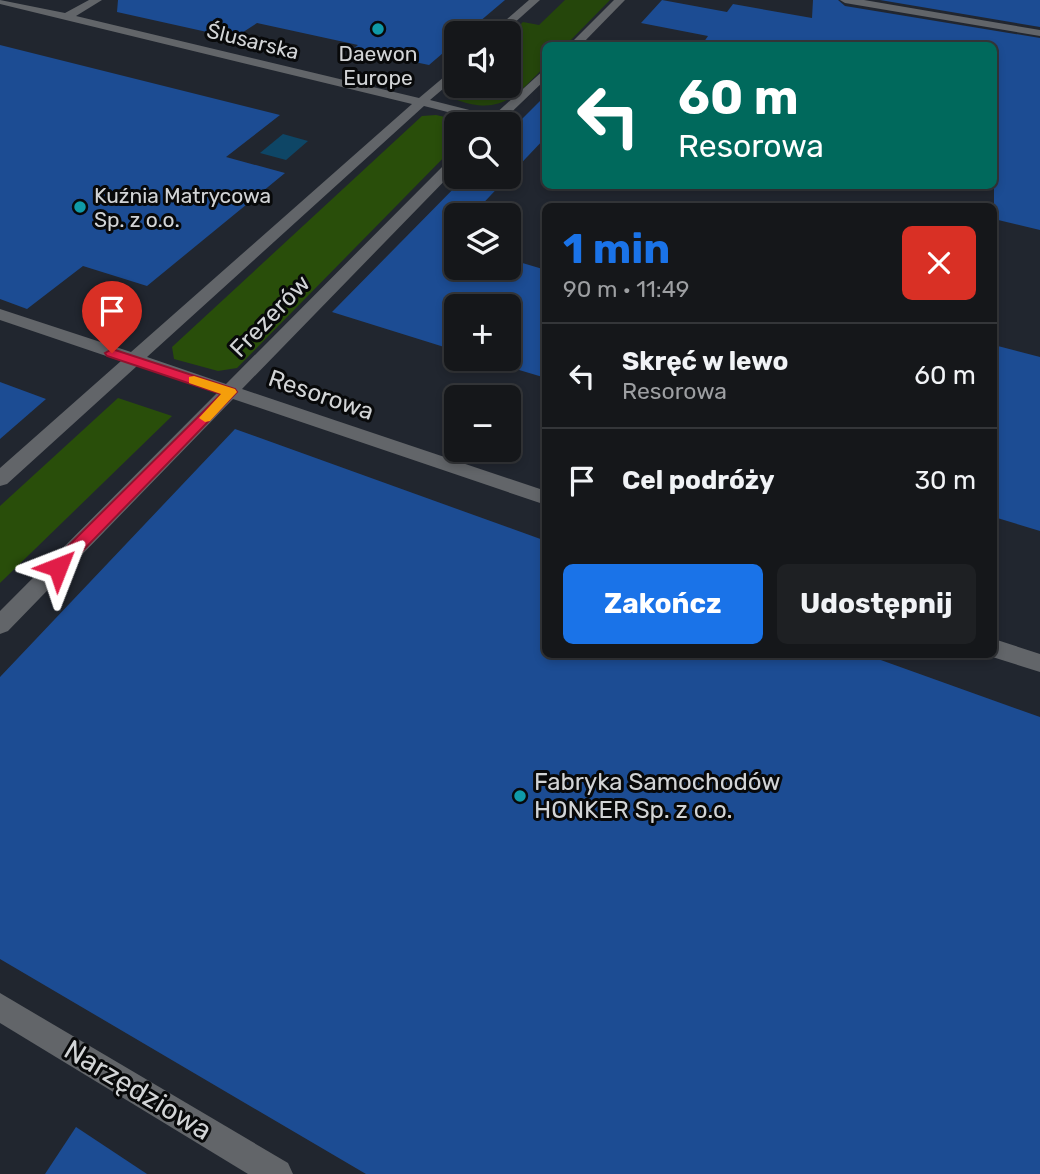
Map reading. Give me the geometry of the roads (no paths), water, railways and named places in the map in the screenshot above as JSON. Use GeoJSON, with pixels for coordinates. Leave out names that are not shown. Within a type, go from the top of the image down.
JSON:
{"type":"FeatureCollection","features":[{"type":"Feature","properties":{"kind":"lane"},"geometry":{"type":"LineString","coordinates":[[68,16],[97,0]]}},
{"type":"Feature","properties":{"kind":"lane"},"geometry":{"type":"LineString","coordinates":[[511,21],[535,0]]}},
{"type":"Feature","properties":{"kind":"lane"},"geometry":{"type":"LineString","coordinates":[[577,42],[620,0]]}},
{"type":"Feature","properties":{"kind":"lane"},"geometry":{"type":"LineString","coordinates":[[845,0],[1040,33]]}},
{"type":"Feature","properties":{"kind":"lane","name":"Ślusarska"},"geometry":{"type":"LineString","coordinates":[[0,1],[460,112]]}},
{"type":"Feature","properties":{"kind":"lane"},"geometry":{"type":"LineString","coordinates":[[504,112],[542,76]]}},
{"type":"Feature","properties":{"kind":"lane"},"geometry":{"type":"LineString","coordinates":[[0,480],[444,82]]}},
{"type":"Feature","properties":{"kind":"lane","name":"Frezerów"},"geometry":{"type":"LineString","coordinates":[[0,625],[444,173]]}},
{"type":"Feature","properties":{"kind":"lane","name":"Resorowa"},"geometry":{"type":"LineString","coordinates":[[0,314],[542,497]]}},
{"type":"Feature","properties":{"kind":"lane"},"geometry":{"type":"LineString","coordinates":[[997,649],[1040,663]]}},
{"type":"Feature","properties":{"kind":"lane","name":"Narzędziowa"},"geometry":{"type":"LineString","coordinates":[[0,1007],[277,1174]]}},
{"type":"Feature","properties":{"kind":"water"},"geometry":{"type":"Polygon","coordinates":[[[283,134],[308,141],[286,160],[260,153],[283,134]]]}},
{"type":"Feature","properties":{"kind":"place","name":"Daewon Europe"},"geometry":{"type":"Point","coordinates":[378,29]}},
{"type":"Feature","properties":{"kind":"place","name":"Kuźnia Matrycowa Sp. z o.o."},"geometry":{"type":"Point","coordinates":[80,207]}},
{"type":"Feature","properties":{"kind":"place","name":"Fabryka Samochodów HONKER Sp. z o.o."},"geometry":{"type":"Point","coordinates":[520,796]}}]}
